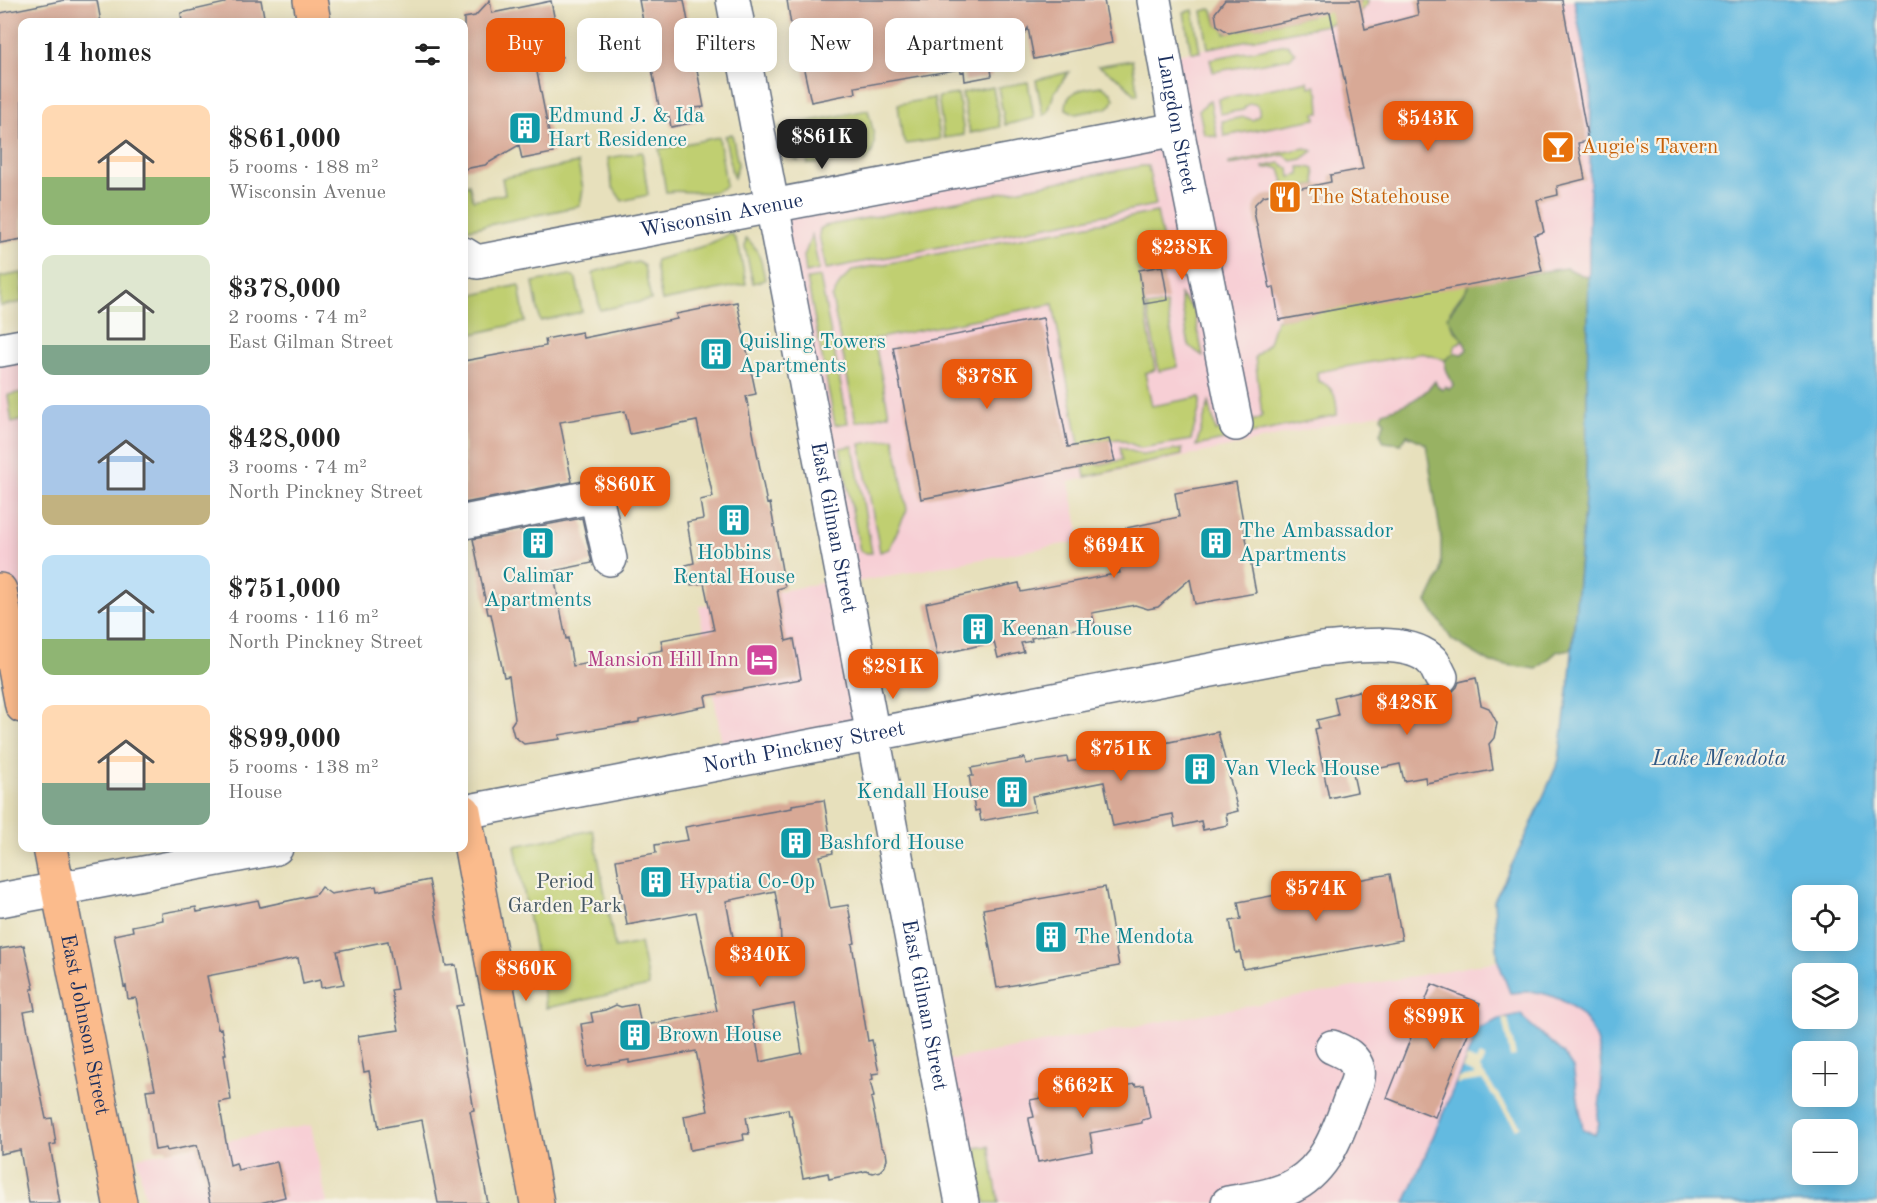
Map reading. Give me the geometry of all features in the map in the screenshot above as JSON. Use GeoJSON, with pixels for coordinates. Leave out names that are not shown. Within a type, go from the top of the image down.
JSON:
{"type":"FeatureCollection","features":[{"type":"Feature","properties":{"kind":"main road"},"geometry":{"type":"LineString","coordinates":[[310,0],[313,18]]}},
{"type":"Feature","properties":{"kind":"main road"},"geometry":{"type":"LineString","coordinates":[[0,590],[14,694]]}},
{"type":"Feature","properties":{"kind":"main road"},"geometry":{"type":"LineString","coordinates":[[468,833],[537,1203]]}},
{"type":"Feature","properties":{"kind":"main road","name":"East Johnson Street"},"geometry":{"type":"LineString","coordinates":[[51,852],[120,1203]]}},
{"type":"Feature","properties":{"kind":"street","name":"East Gilman Street"},"geometry":{"type":"LineString","coordinates":[[733,0],[962,1203]]}},
{"type":"Feature","properties":{"kind":"street","name":"Langdon Street"},"geometry":{"type":"LineString","coordinates":[[1154,0],[1177,129],[1236,424]]}},
{"type":"Feature","properties":{"kind":"street","name":"Wisconsin Avenue"},"geometry":{"type":"LineString","coordinates":[[468,264],[1177,129]]}},
{"type":"Feature","properties":{"kind":"street"},"geometry":{"type":"LineString","coordinates":[[0,350],[18,347]]}},
{"type":"Feature","properties":{"kind":"street"},"geometry":{"type":"LineString","coordinates":[[468,521],[596,496],[610,559]]}},
{"type":"Feature","properties":{"kind":"street","name":"North Pinckney Street"},"geometry":{"type":"LineString","coordinates":[[468,811],[1322,649],[1396,645],[1418,651],[1432,661],[1441,677]]}},
{"type":"Feature","properties":{"kind":"street"},"geometry":{"type":"LineString","coordinates":[[0,900],[255,852]]}},
{"type":"Feature","properties":{"kind":"street"},"geometry":{"type":"LineString","coordinates":[[1228,1203],[1264,1196],[1294,1185],[1321,1162],[1338,1131],[1358,1076],[1356,1063],[1351,1057],[1332,1047]]}},
{"type":"Feature","properties":{"kind":"shaded area"},"geometry":{"type":"Polygon","coordinates":[[[1368,0],[1574,0],[1591,90],[1588,368],[1069,482],[1081,541],[845,584],[873,733],[725,763],[699,606],[843,579],[773,206],[1177,129],[1166,56],[1326,25],[1367,5],[1368,0]]]}},
{"type":"Feature","properties":{"kind":"shaded area"},"geometry":{"type":"Polygon","coordinates":[[[18,347],[18,666],[0,590],[0,350],[18,347]]]}},
{"type":"Feature","properties":{"kind":"shaded area"},"geometry":{"type":"Polygon","coordinates":[[[1498,961],[1511,993],[1535,992],[1558,998],[1577,1010],[1593,1029],[1599,1053],[1602,1092],[1597,1118],[1599,1122],[1595,1135],[1583,1129],[1573,1068],[1563,1053],[1521,1014],[1500,1019],[1479,1029],[1405,1203],[962,1203],[936,1062],[1498,961]]]}},
{"type":"Feature","properties":{"kind":"shaded area"},"geometry":{"type":"Polygon","coordinates":[[[311,1125],[327,1203],[146,1203],[137,1157],[311,1125]]]}},
{"type":"Feature","properties":{"kind":"green space"},"geometry":{"type":"Polygon","coordinates":[[[1359,0],[1368,0],[1367,5],[1360,12],[1326,25],[1208,48],[1202,11],[1210,9],[1213,11],[1217,25],[1224,29],[1225,33],[1310,16],[1310,13],[1360,3],[1359,0]]]}},
{"type":"Feature","properties":{"kind":"green space"},"geometry":{"type":"Polygon","coordinates":[[[1193,10],[1200,52],[1191,52],[1184,12],[1193,10]]]}},
{"type":"Feature","properties":{"kind":"green space"},"geometry":{"type":"Polygon","coordinates":[[[1287,44],[1295,53],[1290,58],[1213,72],[1210,59],[1287,44]]]}},
{"type":"Feature","properties":{"kind":"green space"},"geometry":{"type":"Polygon","coordinates":[[[1132,60],[1138,94],[1136,95],[1120,79],[1098,66],[1132,60]]]}},
{"type":"Feature","properties":{"kind":"green space"},"geometry":{"type":"Polygon","coordinates":[[[1069,72],[1054,93],[1048,112],[1043,115],[1036,80],[1069,72]]]}},
{"type":"Feature","properties":{"kind":"green space"},"geometry":{"type":"Polygon","coordinates":[[[1308,81],[1309,87],[1315,86],[1319,95],[1320,113],[1315,113],[1316,119],[1224,136],[1222,121],[1244,117],[1253,120],[1259,115],[1259,111],[1256,105],[1248,104],[1243,110],[1220,114],[1218,99],[1308,81]]]}},
{"type":"Feature","properties":{"kind":"green space"},"geometry":{"type":"Polygon","coordinates":[[[1028,82],[1034,118],[1005,125],[998,87],[1028,82]]]}},
{"type":"Feature","properties":{"kind":"green space"},"geometry":{"type":"Polygon","coordinates":[[[1101,86],[1111,92],[1114,99],[1107,108],[1076,114],[1066,109],[1072,94],[1083,89],[1101,86]]]}},
{"type":"Feature","properties":{"kind":"green space"},"geometry":{"type":"Polygon","coordinates":[[[993,87],[1000,127],[970,133],[962,93],[993,87]]]}},
{"type":"Feature","properties":{"kind":"green space"},"geometry":{"type":"Polygon","coordinates":[[[958,94],[964,135],[944,138],[938,97],[958,94]]]}},
{"type":"Feature","properties":{"kind":"green space"},"geometry":{"type":"Polygon","coordinates":[[[934,98],[940,139],[906,144],[902,136],[898,104],[934,98]]]}},
{"type":"Feature","properties":{"kind":"green space"},"geometry":{"type":"Polygon","coordinates":[[[1210,100],[1217,137],[1204,134],[1199,110],[1210,100]]]}},
{"type":"Feature","properties":{"kind":"green space"},"geometry":{"type":"Polygon","coordinates":[[[868,110],[874,137],[873,151],[869,157],[864,161],[808,164],[799,123],[868,110]]]}},
{"type":"Feature","properties":{"kind":"green space"},"geometry":{"type":"Polygon","coordinates":[[[791,124],[798,161],[787,151],[779,127],[791,124]]]}},
{"type":"Feature","properties":{"kind":"green space"},"geometry":{"type":"Polygon","coordinates":[[[732,134],[738,164],[734,178],[725,136],[732,134]]]}},
{"type":"Feature","properties":{"kind":"green space"},"geometry":{"type":"Polygon","coordinates":[[[719,137],[726,186],[705,193],[666,192],[659,149],[719,137]]]}},
{"type":"Feature","properties":{"kind":"green space"},"geometry":{"type":"Polygon","coordinates":[[[1305,148],[1313,151],[1302,159],[1292,161],[1284,155],[1229,165],[1229,163],[1305,148]]]}},
{"type":"Feature","properties":{"kind":"green space"},"geometry":{"type":"Polygon","coordinates":[[[642,152],[648,195],[622,201],[612,186],[608,158],[642,152]]]}},
{"type":"Feature","properties":{"kind":"green space"},"geometry":{"type":"Polygon","coordinates":[[[578,163],[583,189],[580,206],[468,229],[468,184],[473,200],[505,194],[502,178],[578,163]]]}},
{"type":"Feature","properties":{"kind":"green space"},"geometry":{"type":"Polygon","coordinates":[[[1280,163],[1289,169],[1290,177],[1300,175],[1299,167],[1314,169],[1316,185],[1283,191],[1282,183],[1284,182],[1280,169],[1274,167],[1264,169],[1263,167],[1280,163]]]}},
{"type":"Feature","properties":{"kind":"green space"},"geometry":{"type":"Polygon","coordinates":[[[1148,166],[1156,205],[826,269],[819,235],[820,229],[825,226],[1148,166]]]}},
{"type":"Feature","properties":{"kind":"green space"},"geometry":{"type":"Polygon","coordinates":[[[1157,212],[1168,265],[1139,270],[1155,370],[1145,373],[1152,406],[1200,397],[1200,406],[1191,440],[1141,448],[1119,439],[1093,442],[1098,465],[1122,460],[1120,447],[1142,455],[1182,449],[1182,455],[1085,477],[1053,304],[874,339],[889,414],[856,422],[832,298],[840,283],[853,270],[1157,212]]]}},
{"type":"Feature","properties":{"kind":"green space"},"geometry":{"type":"Polygon","coordinates":[[[729,234],[733,235],[739,247],[746,284],[662,301],[656,260],[707,245],[729,234]]]}},
{"type":"Feature","properties":{"kind":"green space"},"geometry":{"type":"Polygon","coordinates":[[[812,235],[819,270],[806,273],[804,256],[812,235]]]}},
{"type":"Feature","properties":{"kind":"green space"},"geometry":{"type":"Polygon","coordinates":[[[746,238],[757,252],[765,280],[753,283],[745,247],[746,238]]]}},
{"type":"Feature","properties":{"kind":"green space"},"geometry":{"type":"Polygon","coordinates":[[[638,262],[644,266],[651,300],[600,310],[593,274],[597,271],[638,262]]]}},
{"type":"Feature","properties":{"kind":"green space"},"geometry":{"type":"Polygon","coordinates":[[[1566,268],[1589,278],[1586,488],[1572,649],[1558,651],[1537,669],[1491,663],[1452,640],[1427,602],[1441,573],[1441,537],[1426,444],[1407,435],[1401,444],[1384,442],[1380,433],[1385,422],[1381,417],[1383,412],[1405,404],[1424,393],[1435,381],[1437,386],[1443,390],[1445,386],[1449,389],[1453,386],[1445,360],[1454,353],[1463,354],[1467,349],[1447,317],[1471,282],[1566,268]]]}},
{"type":"Feature","properties":{"kind":"green space"},"geometry":{"type":"Polygon","coordinates":[[[18,274],[18,303],[0,306],[0,277],[18,274]]]}},
{"type":"Feature","properties":{"kind":"green space"},"geometry":{"type":"Polygon","coordinates":[[[570,275],[576,279],[582,312],[540,321],[533,282],[570,275]]]}},
{"type":"Feature","properties":{"kind":"green space"},"geometry":{"type":"Polygon","coordinates":[[[820,277],[848,423],[835,425],[807,279],[820,277]]]}},
{"type":"Feature","properties":{"kind":"green space"},"geometry":{"type":"Polygon","coordinates":[[[1471,282],[1450,311],[1453,329],[1464,340],[1455,346],[1454,353],[1445,360],[1422,353],[1317,372],[1318,381],[1328,386],[1334,394],[1337,415],[1196,446],[1209,402],[1216,431],[1262,416],[1255,357],[1269,343],[1276,320],[1471,282]]]}},
{"type":"Feature","properties":{"kind":"green space"},"geometry":{"type":"Polygon","coordinates":[[[519,285],[525,322],[468,335],[468,296],[519,285]]]}},
{"type":"Feature","properties":{"kind":"green space"},"geometry":{"type":"Polygon","coordinates":[[[1180,295],[1194,310],[1203,356],[1189,346],[1180,295]]]}},
{"type":"Feature","properties":{"kind":"green space"},"geometry":{"type":"Polygon","coordinates":[[[1166,304],[1178,367],[1159,371],[1147,307],[1166,304]]]}},
{"type":"Feature","properties":{"kind":"green space"},"geometry":{"type":"Polygon","coordinates":[[[18,393],[18,421],[12,423],[8,395],[18,393]]]}},
{"type":"Feature","properties":{"kind":"green space"},"geometry":{"type":"Polygon","coordinates":[[[894,438],[907,510],[889,549],[880,552],[860,444],[894,438]]]}},
{"type":"Feature","properties":{"kind":"green space"},"geometry":{"type":"Polygon","coordinates":[[[853,446],[872,553],[860,551],[840,448],[853,446]]]}},
{"type":"Feature","properties":{"kind":"green space","name":"Period Garden Park"},"geometry":{"type":"Polygon","coordinates":[[[593,830],[615,948],[640,943],[649,986],[546,1008],[515,846],[593,830]]]}},
{"type":"Feature","properties":{"kind":"green space"},"geometry":{"type":"Polygon","coordinates":[[[989,1146],[999,1203],[985,1203],[975,1148],[989,1146]]]}},
{"type":"Feature","properties":{"kind":"water","name":"Lake Mendota"},"geometry":{"type":"Polygon","coordinates":[[[1574,0],[1877,0],[1877,1203],[1405,1203],[1479,1028],[1500,1019],[1521,1014],[1563,1053],[1573,1068],[1583,1129],[1595,1135],[1599,1123],[1597,1118],[1601,1087],[1600,1055],[1590,1026],[1568,1004],[1556,998],[1534,992],[1510,993],[1498,961],[1494,901],[1527,834],[1559,760],[1570,676],[1586,488],[1591,90],[1574,0]]]}},
{"type":"Feature","properties":{"kind":"pier"},"geometry":{"type":"Polygon","coordinates":[[[1502,1018],[1508,1018],[1516,1056],[1510,1057],[1502,1018]]]}},
{"type":"Feature","properties":{"kind":"pier"},"geometry":{"type":"Polygon","coordinates":[[[1479,1055],[1485,1057],[1480,1069],[1521,1126],[1516,1129],[1482,1080],[1456,1084],[1458,1078],[1476,1075],[1462,1069],[1467,1057],[1476,1061],[1479,1055]]]}},
{"type":"Feature","properties":{"kind":"building"},"geometry":{"type":"Polygon","coordinates":[[[65,0],[97,0],[100,18],[18,18],[18,240],[0,243],[0,13],[65,0]]]}},
{"type":"Feature","properties":{"kind":"building"},"geometry":{"type":"Polygon","coordinates":[[[225,0],[261,0],[264,18],[182,18],[181,13],[225,3],[225,0]]]}},
{"type":"Feature","properties":{"kind":"building"},"geometry":{"type":"Polygon","coordinates":[[[490,0],[492,13],[551,1],[554,18],[486,18],[486,72],[537,72],[553,153],[522,159],[519,145],[485,165],[468,168],[468,18],[464,18],[475,16],[490,0]]]}},
{"type":"Feature","properties":{"kind":"building"},"geometry":{"type":"Polygon","coordinates":[[[639,0],[684,0],[687,18],[674,18],[674,72],[697,72],[704,107],[694,108],[697,122],[671,127],[669,116],[661,117],[653,72],[662,72],[662,18],[642,18],[639,0]]]}},
{"type":"Feature","properties":{"kind":"building"},"geometry":{"type":"Polygon","coordinates":[[[787,0],[1104,0],[1112,43],[1034,59],[1028,28],[1025,33],[1025,18],[885,18],[885,72],[942,72],[855,87],[856,93],[811,102],[804,72],[873,72],[873,18],[790,18],[787,0]]]}},
{"type":"Feature","properties":{"kind":"building"},"geometry":{"type":"Polygon","coordinates":[[[1225,0],[1359,0],[1365,29],[1418,15],[1416,0],[1562,0],[1588,141],[1578,143],[1585,179],[1557,186],[1558,195],[1537,200],[1544,232],[1534,235],[1542,271],[1279,320],[1274,287],[1270,288],[1254,212],[1255,204],[1263,196],[1331,182],[1330,175],[1363,169],[1330,12],[1229,33],[1217,25],[1215,13],[1225,0]]]}},
{"type":"Feature","properties":{"kind":"building"},"geometry":{"type":"Polygon","coordinates":[[[964,72],[991,72],[992,76],[965,81],[964,72]]]}},
{"type":"Feature","properties":{"kind":"building"},"geometry":{"type":"Polygon","coordinates":[[[1162,266],[1168,300],[1144,304],[1139,270],[1162,266]]]}},
{"type":"Feature","properties":{"kind":"building"},"geometry":{"type":"Polygon","coordinates":[[[737,302],[756,394],[746,396],[767,504],[770,503],[785,587],[777,589],[786,641],[794,639],[801,679],[705,696],[707,706],[639,719],[639,722],[559,735],[560,739],[524,744],[514,736],[511,725],[515,719],[509,676],[504,677],[491,614],[488,614],[473,539],[582,518],[592,563],[553,571],[573,666],[603,661],[604,668],[650,661],[648,653],[663,650],[661,640],[714,630],[704,583],[691,585],[686,565],[694,563],[687,522],[703,519],[700,500],[713,497],[697,421],[630,434],[625,411],[560,422],[572,482],[468,502],[468,360],[546,346],[545,339],[582,332],[583,338],[677,319],[676,314],[737,302]]]}},
{"type":"Feature","properties":{"kind":"building"},"geometry":{"type":"Polygon","coordinates":[[[1043,318],[1068,447],[1109,439],[1115,461],[921,499],[893,347],[1043,318]]]}},
{"type":"Feature","properties":{"kind":"building"},"geometry":{"type":"Polygon","coordinates":[[[1236,482],[1256,593],[1195,604],[1190,579],[1158,607],[1148,609],[1135,605],[1092,613],[1095,625],[1031,638],[1032,641],[1021,643],[1024,652],[998,658],[994,642],[937,655],[926,603],[1019,583],[1021,592],[1120,573],[1114,543],[1128,540],[1126,528],[1179,517],[1175,493],[1236,482]]]}},
{"type":"Feature","properties":{"kind":"building"},"geometry":{"type":"Polygon","coordinates":[[[1476,678],[1481,705],[1489,708],[1497,723],[1494,738],[1489,744],[1493,770],[1426,783],[1425,777],[1404,781],[1400,764],[1353,774],[1357,792],[1329,798],[1315,729],[1319,728],[1317,720],[1338,715],[1334,697],[1359,691],[1361,700],[1426,688],[1441,696],[1451,693],[1459,682],[1476,678]]]}},
{"type":"Feature","properties":{"kind":"building"},"geometry":{"type":"Polygon","coordinates":[[[1218,732],[1238,811],[1226,814],[1228,825],[1203,830],[1201,821],[1175,827],[1173,814],[1113,826],[1104,782],[1032,796],[1035,811],[981,821],[979,810],[975,811],[969,776],[973,776],[971,768],[1025,758],[1026,764],[1067,757],[1068,762],[1112,755],[1109,742],[1137,736],[1140,748],[1218,732]]]}},
{"type":"Feature","properties":{"kind":"building"},"geometry":{"type":"Polygon","coordinates":[[[824,800],[833,853],[820,856],[830,908],[848,905],[868,1041],[872,1040],[879,1073],[872,1074],[873,1079],[870,1080],[874,1097],[871,1098],[881,1146],[886,1152],[887,1159],[880,1171],[873,1173],[866,1171],[829,1179],[828,1173],[803,1178],[788,1109],[746,1117],[749,1134],[743,1134],[744,1140],[690,1150],[684,1116],[708,1111],[696,1051],[629,1063],[629,1060],[588,1067],[581,1024],[593,1022],[591,1013],[616,1005],[621,1007],[637,1004],[641,1026],[717,1011],[696,912],[627,925],[616,860],[656,853],[655,845],[688,840],[685,827],[792,808],[792,805],[824,800]],[[775,891],[726,901],[736,953],[781,943],[775,891]],[[794,1004],[751,1012],[760,1062],[802,1053],[794,1004]]]}},
{"type":"Feature","properties":{"kind":"building"},"geometry":{"type":"Polygon","coordinates":[[[1390,874],[1402,940],[1243,969],[1240,952],[1236,953],[1230,921],[1241,919],[1238,902],[1390,874]]]}},
{"type":"Feature","properties":{"kind":"building"},"geometry":{"type":"Polygon","coordinates":[[[429,880],[446,966],[456,965],[463,1005],[456,1006],[474,1110],[470,1111],[488,1203],[438,1203],[422,1120],[379,1128],[369,1071],[364,1072],[358,1036],[399,1030],[391,990],[397,989],[388,941],[337,951],[344,984],[321,988],[320,980],[303,984],[298,958],[207,976],[218,1029],[221,1028],[226,1054],[224,1054],[231,1100],[219,1102],[230,1165],[236,1163],[238,1170],[277,1162],[285,1197],[260,1203],[210,1203],[197,1145],[167,1151],[166,1148],[155,1150],[146,1090],[155,1089],[136,998],[128,999],[114,935],[133,931],[132,926],[163,920],[162,913],[196,907],[197,912],[258,900],[260,907],[315,895],[321,887],[331,894],[376,886],[377,891],[429,880]]]}},
{"type":"Feature","properties":{"kind":"building","name":"The Mendota"},"geometry":{"type":"Polygon","coordinates":[[[1105,887],[1119,966],[997,988],[983,909],[1105,887]]]}},
{"type":"Feature","properties":{"kind":"building"},"geometry":{"type":"Polygon","coordinates":[[[24,945],[34,989],[31,989],[35,1010],[24,1012],[46,1119],[52,1118],[56,1144],[50,1145],[60,1203],[29,1203],[20,1150],[0,1154],[0,949],[24,945]]]}},
{"type":"Feature","properties":{"kind":"building"},"geometry":{"type":"Polygon","coordinates":[[[1432,984],[1480,1003],[1435,1117],[1387,1098],[1432,984]]]}},
{"type":"Feature","properties":{"kind":"building"},"geometry":{"type":"Polygon","coordinates":[[[1135,1084],[1136,1086],[1144,1085],[1150,1118],[1142,1120],[1142,1123],[1090,1133],[1093,1151],[1038,1162],[1029,1120],[1034,1117],[1030,1100],[1135,1084]]]}},
{"type":"Feature","properties":{"kind":"place","name":"Edmund J. & Ida Hart Residence"},"geometry":{"type":"Point","coordinates":[525,128]}},
{"type":"Feature","properties":{"kind":"place","name":"Augie's Tavern"},"geometry":{"type":"Point","coordinates":[1558,147]}},
{"type":"Feature","properties":{"kind":"place","name":"The Statehouse"},"geometry":{"type":"Point","coordinates":[1285,197]}},
{"type":"Feature","properties":{"kind":"place","name":"Quisling Towers Apartments"},"geometry":{"type":"Point","coordinates":[716,354]}},
{"type":"Feature","properties":{"kind":"place","name":"Hobbins Rental House"},"geometry":{"type":"Point","coordinates":[734,520]}},
{"type":"Feature","properties":{"kind":"place","name":"Calimar Apartments"},"geometry":{"type":"Point","coordinates":[538,543]}},
{"type":"Feature","properties":{"kind":"place","name":"The Ambassador Apartments"},"geometry":{"type":"Point","coordinates":[1216,543]}},
{"type":"Feature","properties":{"kind":"place","name":"Keenan House"},"geometry":{"type":"Point","coordinates":[978,629]}},
{"type":"Feature","properties":{"kind":"place","name":"Mansion Hill Inn"},"geometry":{"type":"Point","coordinates":[762,660]}},
{"type":"Feature","properties":{"kind":"place","name":"Van Vleck House"},"geometry":{"type":"Point","coordinates":[1200,769]}},
{"type":"Feature","properties":{"kind":"place","name":"Kendall House"},"geometry":{"type":"Point","coordinates":[1012,792]}},
{"type":"Feature","properties":{"kind":"place","name":"Bashford House"},"geometry":{"type":"Point","coordinates":[796,843]}},
{"type":"Feature","properties":{"kind":"place","name":"Hypatia Co-Op"},"geometry":{"type":"Point","coordinates":[656,882]}},
{"type":"Feature","properties":{"kind":"place","name":"The Mendota"},"geometry":{"type":"Point","coordinates":[1051,937]}},
{"type":"Feature","properties":{"kind":"place","name":"Brown House"},"geometry":{"type":"Point","coordinates":[635,1035]}}]}
